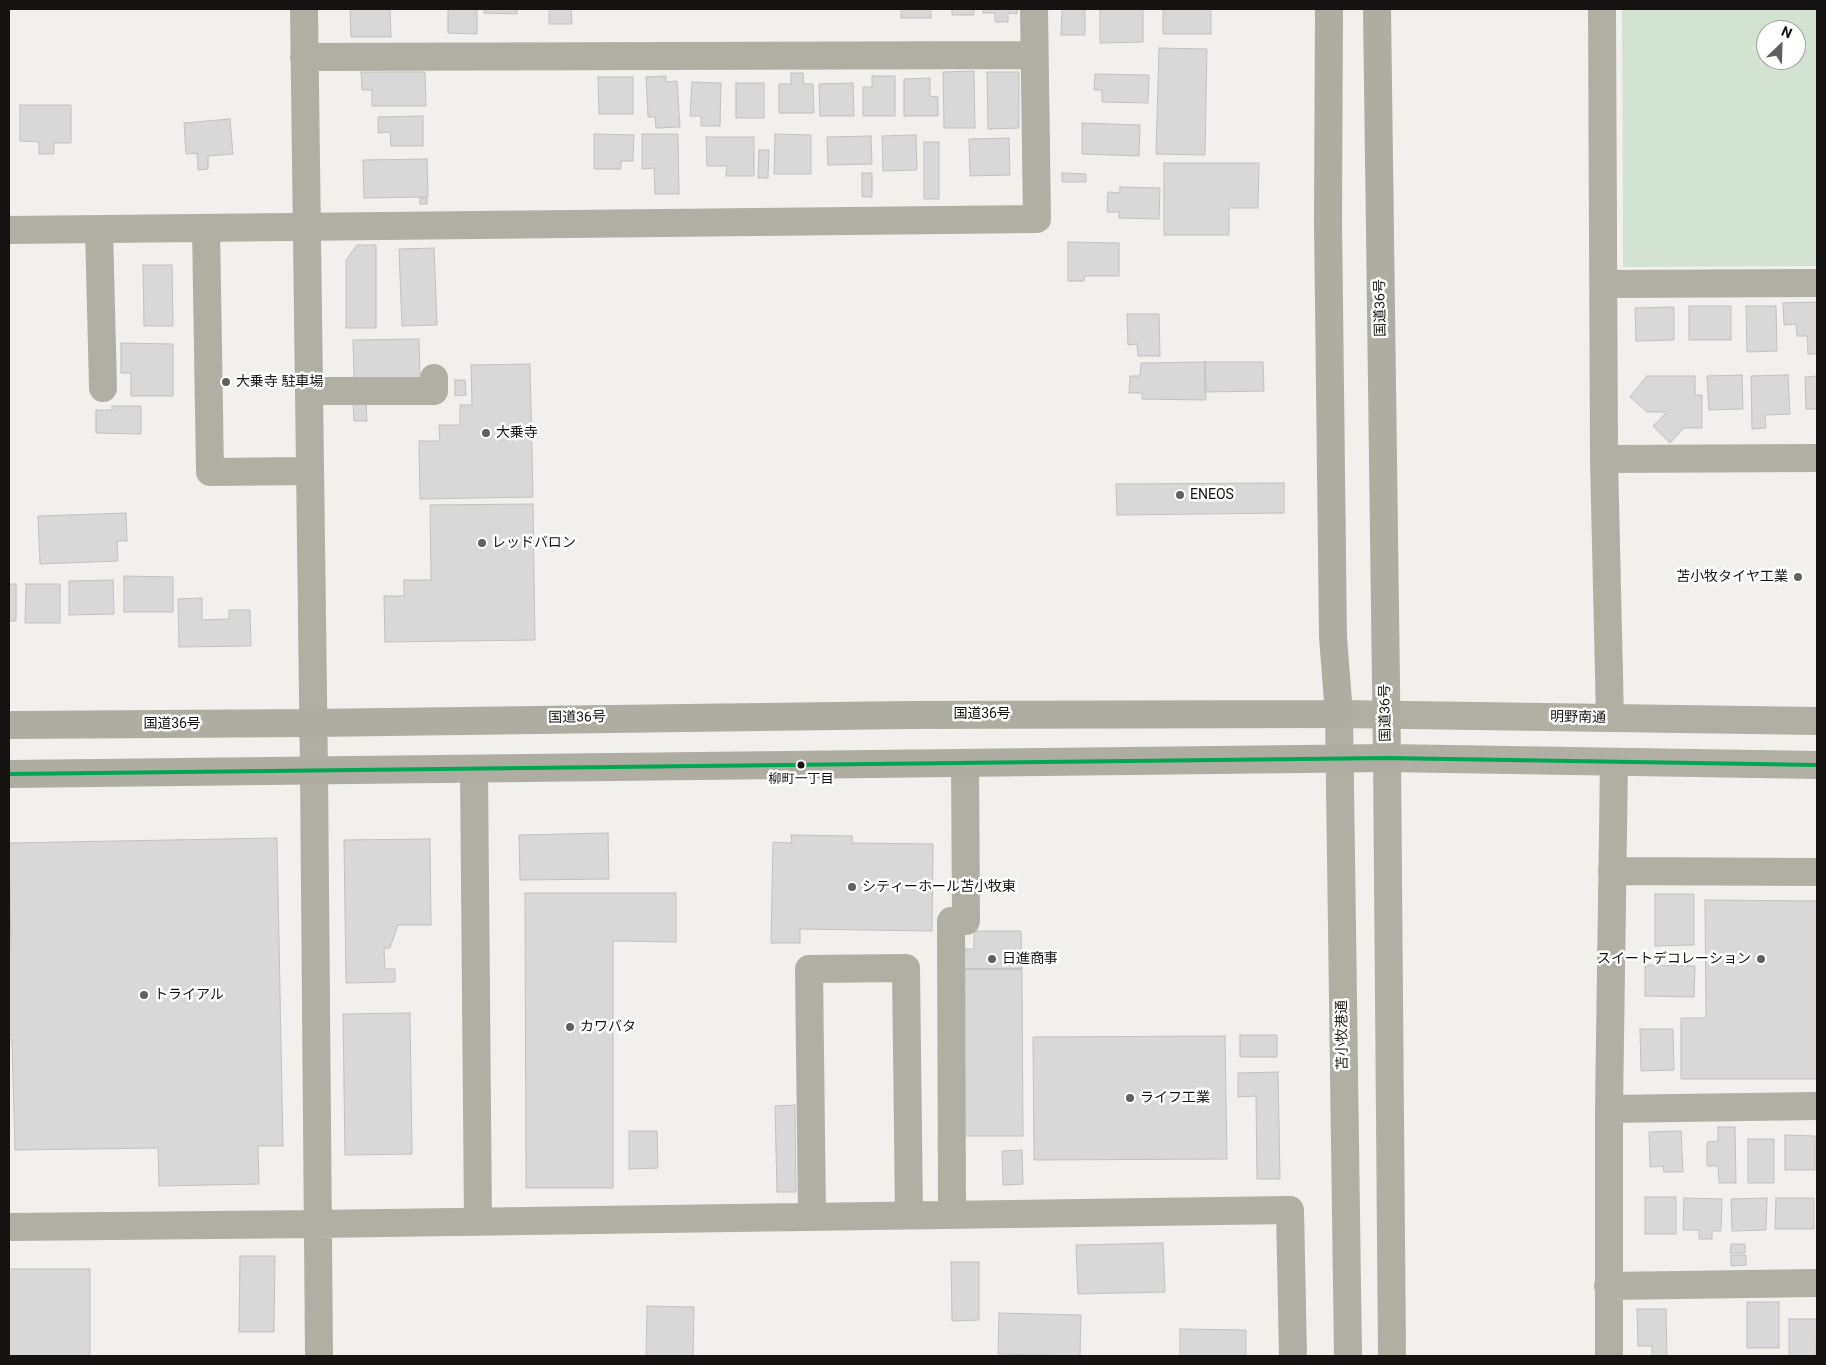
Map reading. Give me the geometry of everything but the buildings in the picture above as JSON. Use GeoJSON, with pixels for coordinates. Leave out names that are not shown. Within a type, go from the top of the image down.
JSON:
{"type":"FeatureCollection","features":[{"type":"Feature","properties":{"kind":"highway"},"geometry":{"type":"LineString","coordinates":[[1329,9],[1328,221],[1333,637],[1339,714]]}},
{"type":"Feature","properties":{"kind":"highway","name":"国道36号"},"geometry":{"type":"LineString","coordinates":[[9,774],[1387,758],[1377,9]]}},
{"type":"Feature","properties":{"kind":"highway","name":"国道36号"},"geometry":{"type":"LineString","coordinates":[[9,724],[313,723],[880,715],[1339,714]]}},
{"type":"Feature","properties":{"kind":"street"},"geometry":{"type":"LineString","coordinates":[[304,9],[310,391],[316,1224],[319,1356]]}},
{"type":"Feature","properties":{"kind":"street"},"geometry":{"type":"LineString","coordinates":[[9,230],[1037,219],[1034,9]]}},
{"type":"Feature","properties":{"kind":"street"},"geometry":{"type":"LineString","coordinates":[[1602,9],[1604,459],[1610,718]]}},
{"type":"Feature","properties":{"kind":"street"},"geometry":{"type":"LineString","coordinates":[[304,57],[1034,55]]}},
{"type":"Feature","properties":{"kind":"street"},"geometry":{"type":"LineString","coordinates":[[206,228],[210,472],[310,471]]}},
{"type":"Feature","properties":{"kind":"street"},"geometry":{"type":"LineString","coordinates":[[99,229],[103,388]]}},
{"type":"Feature","properties":{"kind":"street"},"geometry":{"type":"LineString","coordinates":[[1604,284],[1817,283]]}},
{"type":"Feature","properties":{"kind":"street"},"geometry":{"type":"LineString","coordinates":[[310,391],[434,391],[434,378]]}},
{"type":"Feature","properties":{"kind":"street"},"geometry":{"type":"LineString","coordinates":[[1604,459],[1817,458]]}},
{"type":"Feature","properties":{"kind":"street","name":"明野南通"},"geometry":{"type":"LineString","coordinates":[[1339,714],[1817,721]]}},
{"type":"Feature","properties":{"kind":"street","name":"苫小牧港通"},"geometry":{"type":"LineString","coordinates":[[1339,714],[1348,1356]]}},
{"type":"Feature","properties":{"kind":"street"},"geometry":{"type":"LineString","coordinates":[[1392,1356],[1387,758],[1817,765]]}},
{"type":"Feature","properties":{"kind":"street"},"geometry":{"type":"LineString","coordinates":[[1608,1356],[1614,762]]}},
{"type":"Feature","properties":{"kind":"street"},"geometry":{"type":"LineString","coordinates":[[952,1215],[951,921],[966,921],[965,763]]}},
{"type":"Feature","properties":{"kind":"street"},"geometry":{"type":"LineString","coordinates":[[474,769],[478,1222]]}},
{"type":"Feature","properties":{"kind":"street"},"geometry":{"type":"LineString","coordinates":[[1612,870],[1817,872]]}},
{"type":"Feature","properties":{"kind":"street"},"geometry":{"type":"LineString","coordinates":[[812,1217],[809,969],[906,968],[909,1215]]}},
{"type":"Feature","properties":{"kind":"street"},"geometry":{"type":"LineString","coordinates":[[1609,1109],[1817,1106]]}},
{"type":"Feature","properties":{"kind":"street"},"geometry":{"type":"LineString","coordinates":[[9,1227],[1290,1210],[1293,1356]]}},
{"type":"Feature","properties":{"kind":"street"},"geometry":{"type":"LineString","coordinates":[[1608,1286],[1817,1283]]}},
{"type":"Feature","properties":{"kind":"green space"},"geometry":{"type":"Polygon","coordinates":[[[1622,9],[1817,9],[1817,266],[1623,267],[1622,9]]]}},
{"type":"Feature","properties":{"kind":"transit line"},"geometry":{"type":"LineString","coordinates":[[9,774],[1387,758],[1817,765]]}},
{"type":"Feature","properties":{"kind":"place","name":"大乗寺 駐車場"},"geometry":{"type":"Point","coordinates":[226,382]}},
{"type":"Feature","properties":{"kind":"place","name":"大乗寺"},"geometry":{"type":"Point","coordinates":[486,433]}},
{"type":"Feature","properties":{"kind":"place","name":"ENEOS"},"geometry":{"type":"Point","coordinates":[1180,495]}},
{"type":"Feature","properties":{"kind":"place","name":"レッドバロン"},"geometry":{"type":"Point","coordinates":[482,543]}},
{"type":"Feature","properties":{"kind":"place","name":"苫小牧タイヤ工業"},"geometry":{"type":"Point","coordinates":[1798,577]}},
{"type":"Feature","properties":{"kind":"place","name":"柳町一丁目"},"geometry":{"type":"Point","coordinates":[801,765]}},
{"type":"Feature","properties":{"kind":"place","name":"シティーホール苫小牧東"},"geometry":{"type":"Point","coordinates":[852,887]}},
{"type":"Feature","properties":{"kind":"place","name":"日進商事"},"geometry":{"type":"Point","coordinates":[992,959]}},
{"type":"Feature","properties":{"kind":"place","name":"スイートデコレーション"},"geometry":{"type":"Point","coordinates":[1761,959]}},
{"type":"Feature","properties":{"kind":"place","name":"トライアル"},"geometry":{"type":"Point","coordinates":[144,995]}},
{"type":"Feature","properties":{"kind":"place","name":"カワバタ"},"geometry":{"type":"Point","coordinates":[570,1027]}},
{"type":"Feature","properties":{"kind":"place","name":"ライフ工業"},"geometry":{"type":"Point","coordinates":[1130,1098]}}]}
